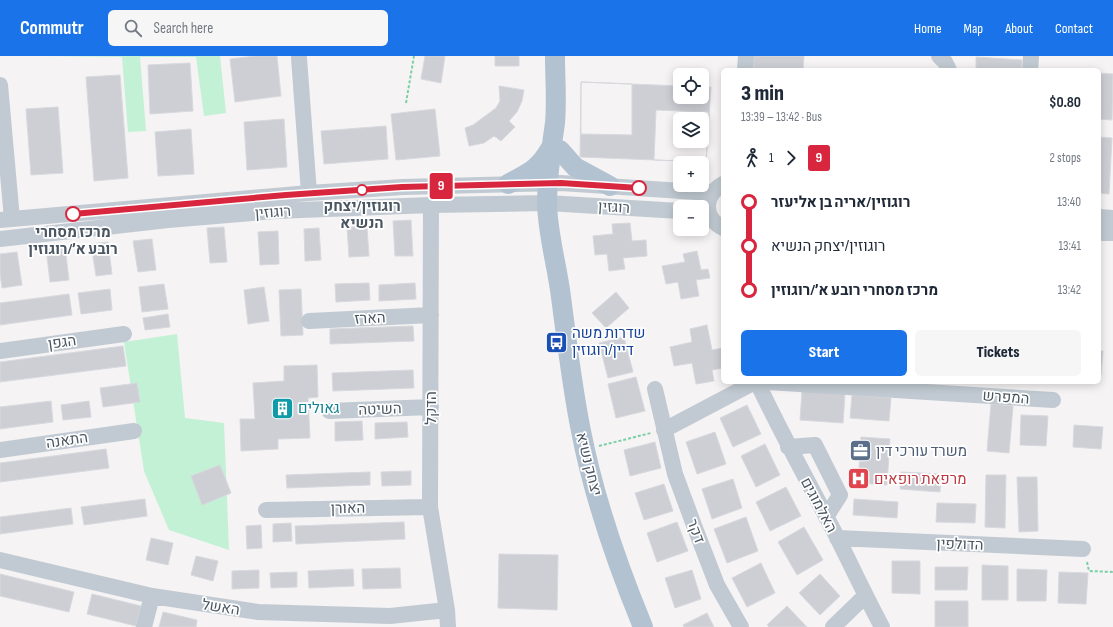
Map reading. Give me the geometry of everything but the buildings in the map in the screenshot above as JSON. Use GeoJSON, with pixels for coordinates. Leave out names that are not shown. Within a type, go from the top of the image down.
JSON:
{"type":"FeatureCollection","features":[{"type":"Feature","properties":{"kind":"main road","name":"יצחק נשיא"},"geometry":{"type":"LineString","coordinates":[[555,56],[554,203],[563,242],[561,294],[570,369],[585,450],[595,493],[622,573],[643,627]]}},
{"type":"Feature","properties":{"kind":"main road"},"geometry":{"type":"LineString","coordinates":[[508,184],[532,171],[555,149],[576,167],[610,186]]}},
{"type":"Feature","properties":{"kind":"street"},"geometry":{"type":"LineString","coordinates":[[745,68],[746,56]]}},
{"type":"Feature","properties":{"kind":"street"},"geometry":{"type":"LineString","coordinates":[[939,56],[948,68]]}},
{"type":"Feature","properties":{"kind":"street"},"geometry":{"type":"LineString","coordinates":[[299,58],[309,193]]}},
{"type":"Feature","properties":{"kind":"street"},"geometry":{"type":"LineString","coordinates":[[0,87],[6,219]]}},
{"type":"Feature","properties":{"kind":"street","name":"רוגזין"},"geometry":{"type":"LineString","coordinates":[[508,184],[554,183],[610,186],[717,188]]}},
{"type":"Feature","properties":{"kind":"street","name":"רוגוזין"},"geometry":{"type":"LineString","coordinates":[[6,219],[309,193],[402,187],[508,184]]}},
{"type":"Feature","properties":{"kind":"street"},"geometry":{"type":"LineString","coordinates":[[709,200],[717,188]]}},
{"type":"Feature","properties":{"kind":"street","name":"רוגוזין"},"geometry":{"type":"LineString","coordinates":[[0,239],[168,220],[269,211],[431,205],[554,203]]}},
{"type":"Feature","properties":{"kind":"street","name":"רוגזין"},"geometry":{"type":"LineString","coordinates":[[554,203],[673,211]]}},
{"type":"Feature","properties":{"kind":"street","name":"הדקל"},"geometry":{"type":"LineString","coordinates":[[431,205],[430,507],[447,610],[448,627]]}},
{"type":"Feature","properties":{"kind":"street"},"geometry":{"type":"LineString","coordinates":[[709,217],[721,226]]}},
{"type":"Feature","properties":{"kind":"street"},"geometry":{"type":"LineString","coordinates":[[1101,217],[1113,218]]}},
{"type":"Feature","properties":{"kind":"street"},"geometry":{"type":"LineString","coordinates":[[1101,232],[1113,233]]}},
{"type":"Feature","properties":{"kind":"street","name":"הארז"},"geometry":{"type":"LineString","coordinates":[[309,321],[430,315]]}},
{"type":"Feature","properties":{"kind":"street","name":"הגפן"},"geometry":{"type":"LineString","coordinates":[[0,351],[124,334]]}},
{"type":"Feature","properties":{"kind":"street"},"geometry":{"type":"LineString","coordinates":[[664,430],[752,384]]}},
{"type":"Feature","properties":{"kind":"street","name":"האלמוגים"},"geometry":{"type":"LineString","coordinates":[[757,384],[788,447],[837,538],[882,627]]}},
{"type":"Feature","properties":{"kind":"street","name":"המפרש"},"geometry":{"type":"LineString","coordinates":[[800,384],[1053,400]]}},
{"type":"Feature","properties":{"kind":"street","name":"דקר"},"geometry":{"type":"LineString","coordinates":[[655,389],[675,474],[717,585],[741,627]]}},
{"type":"Feature","properties":{"kind":"street","name":"השיטה"},"geometry":{"type":"LineString","coordinates":[[329,411],[431,407]]}},
{"type":"Feature","properties":{"kind":"street","name":"התאנה"},"geometry":{"type":"LineString","coordinates":[[0,450],[134,431]]}},
{"type":"Feature","properties":{"kind":"street"},"geometry":{"type":"LineString","coordinates":[[788,447],[815,445],[840,495],[826,517]]}},
{"type":"Feature","properties":{"kind":"street","name":"האורן"},"geometry":{"type":"LineString","coordinates":[[266,510],[430,507]]}},
{"type":"Feature","properties":{"kind":"street","name":"הדולפין"},"geometry":{"type":"LineString","coordinates":[[837,538],[1083,549]]}},
{"type":"Feature","properties":{"kind":"street","name":"האשל"},"geometry":{"type":"LineString","coordinates":[[0,560],[152,596],[258,612],[388,621],[447,610]]}},
{"type":"Feature","properties":{"kind":"street"},"geometry":{"type":"LineString","coordinates":[[144,627],[152,596]]}},
{"type":"Feature","properties":{"kind":"street"},"geometry":{"type":"LineString","coordinates":[[833,627],[865,596]]}},
{"type":"Feature","properties":{"kind":"path"},"geometry":{"type":"LineString","coordinates":[[406,103],[414,56]]}},
{"type":"Feature","properties":{"kind":"path"},"geometry":{"type":"LineString","coordinates":[[585,450],[664,430]]}},
{"type":"Feature","properties":{"kind":"path"},"geometry":{"type":"LineString","coordinates":[[1083,549],[1089,571],[1113,572]]}},
{"type":"Feature","properties":{"kind":"green space"},"geometry":{"type":"Polygon","coordinates":[[[47,56],[220,56],[226,113],[204,116],[196,57],[140,57],[146,131],[128,132],[122,57],[47,56]]]}},
{"type":"Feature","properties":{"kind":"green space"},"geometry":{"type":"Polygon","coordinates":[[[177,334],[185,418],[224,423],[229,550],[169,530],[144,471],[124,342],[177,334]]]}},
{"type":"Feature","properties":{"kind":"bus line","name":"9"},"geometry":{"type":"LineString","coordinates":[[73,214],[309,193],[402,187],[561,183],[639,188]]}},
{"type":"Feature","properties":{"kind":"place","name":"רוגוזין/יצחק הנשיא"},"geometry":{"type":"Point","coordinates":[362,190]}},
{"type":"Feature","properties":{"kind":"place","name":"מרכז מסחרי רובע א׳/רוגוזין"},"geometry":{"type":"Point","coordinates":[73,214]}},
{"type":"Feature","properties":{"kind":"place","name":"שדרות משה דיין/רוגוזין"},"geometry":{"type":"Point","coordinates":[556,342]}},
{"type":"Feature","properties":{"kind":"place","name":"גאולים"},"geometry":{"type":"Point","coordinates":[282,408]}},
{"type":"Feature","properties":{"kind":"place","name":"משרד עורכי דין"},"geometry":{"type":"Point","coordinates":[860,451]}},
{"type":"Feature","properties":{"kind":"place","name":"מרפאת רופאים"},"geometry":{"type":"Point","coordinates":[858,479]}}]}
